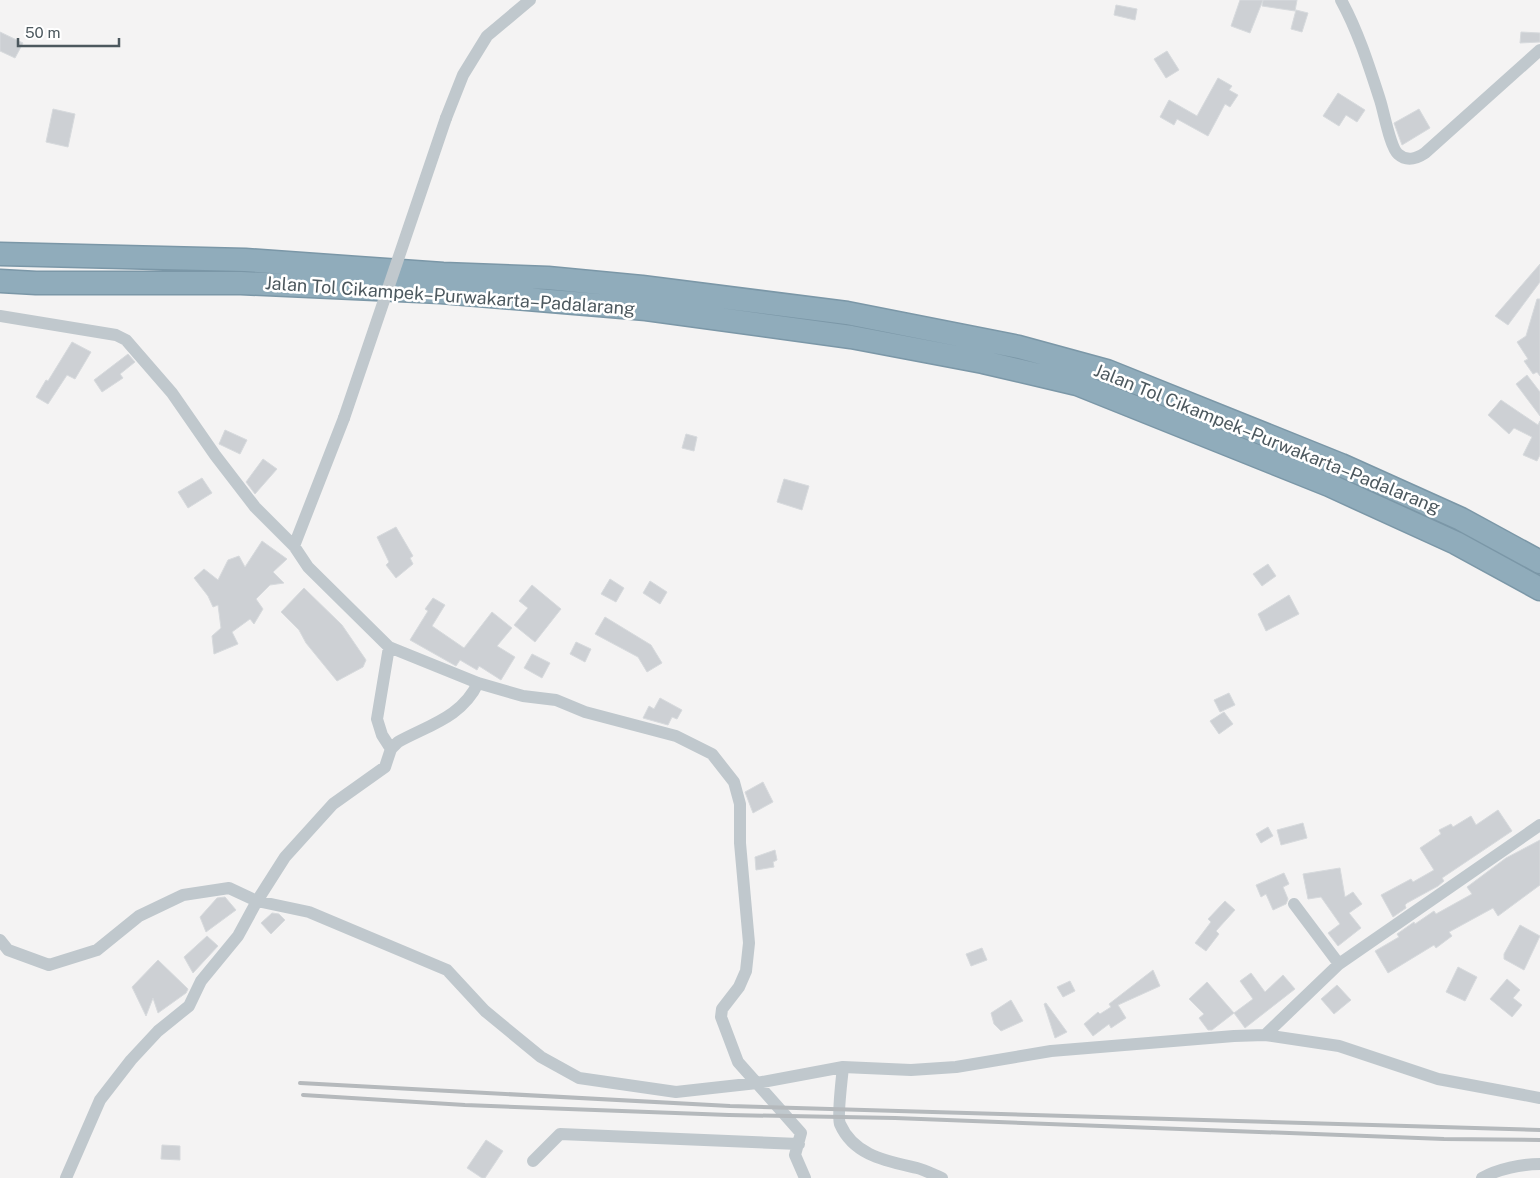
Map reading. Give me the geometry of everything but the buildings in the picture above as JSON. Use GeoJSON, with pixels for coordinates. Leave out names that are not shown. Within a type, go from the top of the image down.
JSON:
{"type":"FeatureCollection","features":[{"type":"Feature","properties":{"kind":"highway","name":"Jalan Tol Cikampek–Purwakarta–Padalarang"},"geometry":{"type":"LineString","coordinates":[[0,254],[245,260],[558,279],[848,313],[1019,347],[1107,371],[1341,465],[1461,519],[1540,562]]}},
{"type":"Feature","properties":{"kind":"highway","name":"Jalan Tol Cikampek–Purwakarta–Padalarang"},"geometry":{"type":"LineString","coordinates":[[0,281],[36,284],[241,283],[442,292],[616,306],[851,337],[983,362],[1077,384],[1329,484],[1456,542],[1540,588]]}},
{"type":"Feature","properties":{"kind":"street"},"geometry":{"type":"LineString","coordinates":[[294,546],[344,418],[446,118],[463,75],[487,36],[530,0]]}},
{"type":"Feature","properties":{"kind":"street"},"geometry":{"type":"LineString","coordinates":[[1341,0],[1356,30],[1394,149],[1404,158],[1411,160],[1425,153],[1540,50]]}},
{"type":"Feature","properties":{"kind":"street"},"geometry":{"type":"LineString","coordinates":[[0,316],[116,335],[126,340],[172,394],[255,507],[294,546],[308,567],[389,647],[439,669],[478,683],[523,696],[556,700],[585,712],[676,736],[712,754],[734,782],[740,804],[740,843],[749,943],[746,971],[739,987],[722,1009],[721,1017],[738,1062],[800,1133],[795,1155],[805,1178]]}},
{"type":"Feature","properties":{"kind":"street"},"geometry":{"type":"LineString","coordinates":[[389,647],[378,719],[382,735],[391,749]]}},
{"type":"Feature","properties":{"kind":"street"},"geometry":{"type":"LineString","coordinates":[[66,1178],[100,1100],[144,1046],[189,1006],[201,981],[238,936],[257,900],[285,857],[333,804],[385,767],[391,749],[411,735],[451,716],[469,700],[478,683]]}},
{"type":"Feature","properties":{"kind":"street"},"geometry":{"type":"LineString","coordinates":[[1265,1035],[1339,964],[1540,825]]}},
{"type":"Feature","properties":{"kind":"street"},"geometry":{"type":"LineString","coordinates":[[0,940],[8,950],[49,965],[97,950],[139,916],[183,895],[229,888],[257,900],[309,912],[448,970],[485,1011],[541,1057],[579,1078],[676,1092],[757,1083],[843,1067],[912,1070],[956,1067],[1051,1051],[1265,1035],[1285,1036],[1339,1046],[1438,1079],[1540,1098]]}},
{"type":"Feature","properties":{"kind":"street"},"geometry":{"type":"LineString","coordinates":[[1294,904],[1339,964]]}},
{"type":"Feature","properties":{"kind":"street"},"geometry":{"type":"LineString","coordinates":[[843,1067],[840,1123],[853,1142],[867,1153],[886,1162],[919,1168],[942,1178]]}},
{"type":"Feature","properties":{"kind":"street"},"geometry":{"type":"LineString","coordinates":[[532,1161],[560,1134],[799,1144]]}},
{"type":"Feature","properties":{"kind":"street"},"geometry":{"type":"LineString","coordinates":[[1482,1178],[1491,1173],[1530,1164],[1540,1164]]}},
{"type":"Feature","properties":{"kind":"railway"},"geometry":{"type":"LineString","coordinates":[[300,1083],[730,1106],[1540,1130]]}},
{"type":"Feature","properties":{"kind":"railway"},"geometry":{"type":"LineString","coordinates":[[303,1095],[465,1105],[729,1115],[895,1118],[1444,1139],[1540,1140]]}}]}
